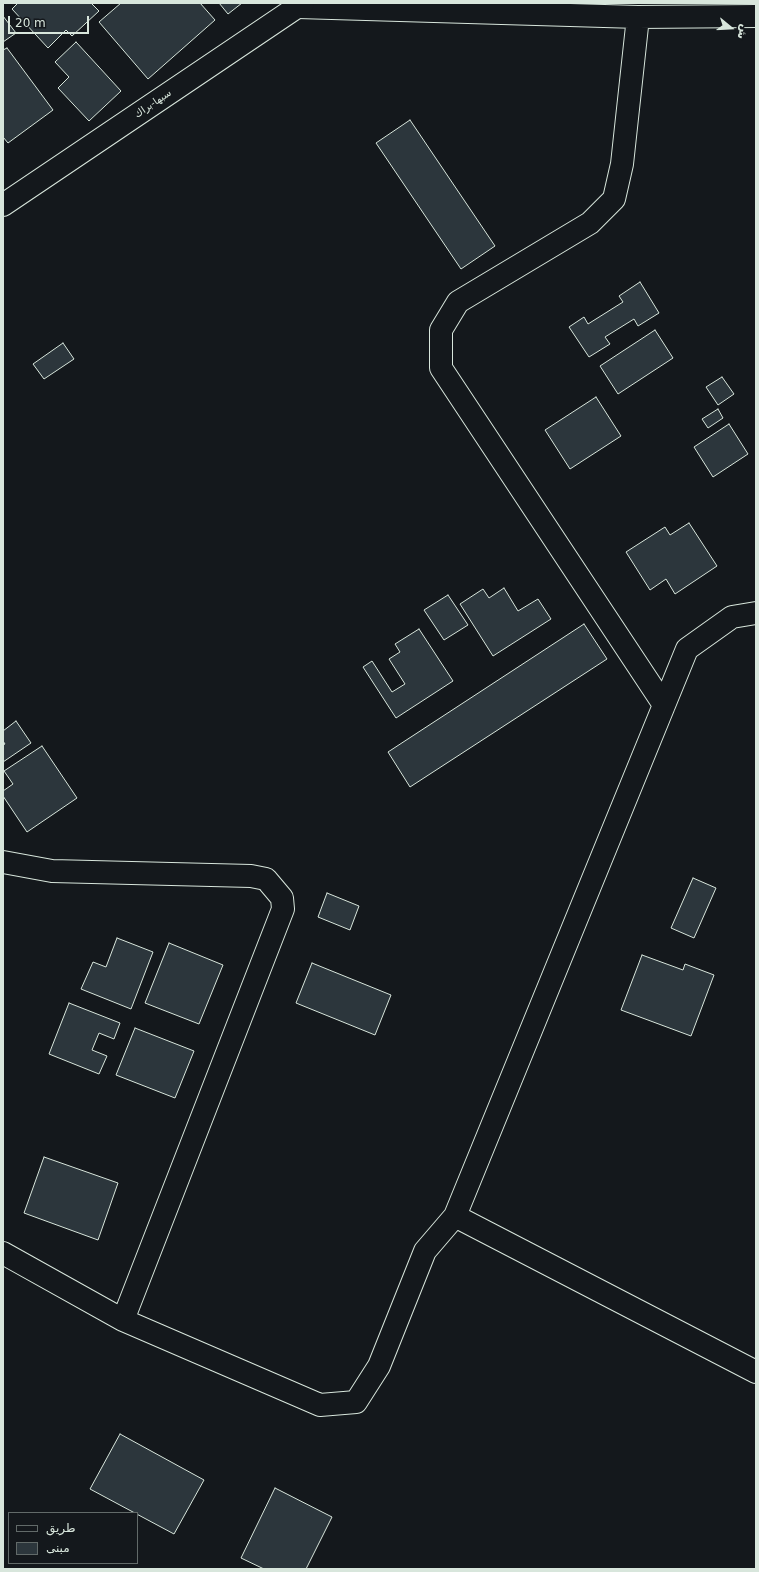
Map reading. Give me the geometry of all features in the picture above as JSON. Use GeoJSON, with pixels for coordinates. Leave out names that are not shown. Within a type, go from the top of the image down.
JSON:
{"type":"FeatureCollection","features":[{"type":"Feature","properties":{"kind":"main road"},"geometry":{"type":"LineString","coordinates":[[301,5],[638,17],[756,16]]}},
{"type":"Feature","properties":{"kind":"main road","name":"سبها-براك"},"geometry":{"type":"LineString","coordinates":[[3,205],[301,5]]}},
{"type":"Feature","properties":{"kind":"main road"},"geometry":{"type":"LineString","coordinates":[[638,17],[622,164],[614,199],[590,223],[458,302],[441,330],[441,368],[664,705]]}},
{"type":"Feature","properties":{"kind":"main road"},"geometry":{"type":"LineString","coordinates":[[3,1253],[123,1320],[320,1405],[356,1402],[379,1366],[426,1251],[455,1216],[687,650],[732,617],[756,613]]}},
{"type":"Feature","properties":{"kind":"main road"},"geometry":{"type":"LineString","coordinates":[[3,862],[52,871],[251,876],[266,879],[282,898],[283,908],[123,1320]]}},
{"type":"Feature","properties":{"kind":"main road"},"geometry":{"type":"LineString","coordinates":[[455,1216],[756,1372]]}},
{"type":"Feature","properties":{"kind":"building"},"geometry":{"type":"Polygon","coordinates":[[[18,3],[91,3],[99,11],[72,36],[66,30],[48,48],[12,9],[18,3]]]}},
{"type":"Feature","properties":{"kind":"building"},"geometry":{"type":"Polygon","coordinates":[[[121,3],[200,3],[215,20],[148,79],[99,22],[121,3]]]}},
{"type":"Feature","properties":{"kind":"building"},"geometry":{"type":"Polygon","coordinates":[[[219,3],[242,3],[228,14],[219,3]]]}},
{"type":"Feature","properties":{"kind":"building"},"geometry":{"type":"Polygon","coordinates":[[[3,16],[16,33],[3,42],[3,16]]]}},
{"type":"Feature","properties":{"kind":"building"},"geometry":{"type":"Polygon","coordinates":[[[76,42],[121,91],[89,121],[58,88],[69,77],[55,62],[76,42]]]}},
{"type":"Feature","properties":{"kind":"building"},"geometry":{"type":"Polygon","coordinates":[[[7,48],[53,110],[8,143],[3,137],[3,50],[7,48]]]}},
{"type":"Feature","properties":{"kind":"building"},"geometry":{"type":"Polygon","coordinates":[[[410,120],[495,246],[461,269],[376,143],[410,120]]]}},
{"type":"Feature","properties":{"kind":"building"},"geometry":{"type":"Polygon","coordinates":[[[640,282],[659,313],[638,326],[634,319],[605,337],[610,344],[589,357],[569,327],[584,317],[588,324],[623,302],[619,296],[640,282]]]}},
{"type":"Feature","properties":{"kind":"building"},"geometry":{"type":"Polygon","coordinates":[[[655,330],[673,358],[618,394],[600,366],[655,330]]]}},
{"type":"Feature","properties":{"kind":"building"},"geometry":{"type":"Polygon","coordinates":[[[63,343],[74,359],[44,379],[33,364],[63,343]]]}},
{"type":"Feature","properties":{"kind":"building"},"geometry":{"type":"Polygon","coordinates":[[[722,377],[734,394],[718,405],[706,387],[722,377]]]}},
{"type":"Feature","properties":{"kind":"building"},"geometry":{"type":"Polygon","coordinates":[[[596,397],[621,436],[570,469],[545,430],[596,397]]]}},
{"type":"Feature","properties":{"kind":"building"},"geometry":{"type":"Polygon","coordinates":[[[718,409],[723,418],[708,428],[702,419],[718,409]]]}},
{"type":"Feature","properties":{"kind":"building"},"geometry":{"type":"Polygon","coordinates":[[[729,424],[748,454],[713,477],[694,447],[729,424]]]}},
{"type":"Feature","properties":{"kind":"building"},"geometry":{"type":"Polygon","coordinates":[[[689,523],[717,566],[675,594],[666,579],[650,590],[626,552],[665,527],[670,535],[689,523]]]}},
{"type":"Feature","properties":{"kind":"building"},"geometry":{"type":"Polygon","coordinates":[[[504,588],[518,611],[538,599],[551,619],[493,656],[460,604],[483,589],[489,598],[504,588]]]}},
{"type":"Feature","properties":{"kind":"building"},"geometry":{"type":"Polygon","coordinates":[[[448,595],[468,625],[444,640],[424,610],[448,595]]]}},
{"type":"Feature","properties":{"kind":"building"},"geometry":{"type":"Polygon","coordinates":[[[584,624],[607,659],[410,787],[388,752],[584,624]]]}},
{"type":"Feature","properties":{"kind":"building"},"geometry":{"type":"Polygon","coordinates":[[[419,629],[453,681],[396,718],[363,667],[372,661],[392,692],[405,684],[389,659],[400,652],[395,644],[419,629]]]}},
{"type":"Feature","properties":{"kind":"building"},"geometry":{"type":"Polygon","coordinates":[[[16,721],[31,743],[3,762],[3,745],[5,744],[3,741],[3,731],[16,721]]]}},
{"type":"Feature","properties":{"kind":"building"},"geometry":{"type":"Polygon","coordinates":[[[42,746],[77,798],[27,832],[3,796],[3,791],[13,784],[4,771],[42,746]]]}},
{"type":"Feature","properties":{"kind":"building"},"geometry":{"type":"Polygon","coordinates":[[[693,878],[716,888],[694,938],[671,928],[693,878]]]}},
{"type":"Feature","properties":{"kind":"building"},"geometry":{"type":"Polygon","coordinates":[[[327,893],[359,906],[350,930],[318,917],[327,893]]]}},
{"type":"Feature","properties":{"kind":"building"},"geometry":{"type":"Polygon","coordinates":[[[117,938],[153,952],[131,1009],[81,989],[93,962],[106,967],[117,938]]]}},
{"type":"Feature","properties":{"kind":"building"},"geometry":{"type":"Polygon","coordinates":[[[169,943],[223,965],[199,1024],[145,1003],[169,943]]]}},
{"type":"Feature","properties":{"kind":"building"},"geometry":{"type":"Polygon","coordinates":[[[642,955],[683,970],[685,964],[714,975],[691,1036],[621,1010],[642,955]]]}},
{"type":"Feature","properties":{"kind":"building"},"geometry":{"type":"Polygon","coordinates":[[[312,963],[391,995],[375,1035],[296,1003],[312,963]]]}},
{"type":"Feature","properties":{"kind":"building"},"geometry":{"type":"Polygon","coordinates":[[[69,1003],[120,1023],[114,1039],[99,1033],[92,1050],[107,1056],[99,1074],[49,1054],[69,1003]]]}},
{"type":"Feature","properties":{"kind":"building"},"geometry":{"type":"Polygon","coordinates":[[[135,1028],[194,1051],[175,1098],[116,1075],[135,1028]]]}},
{"type":"Feature","properties":{"kind":"building"},"geometry":{"type":"Polygon","coordinates":[[[44,1157],[118,1183],[98,1240],[24,1213],[44,1157]]]}},
{"type":"Feature","properties":{"kind":"building"},"geometry":{"type":"Polygon","coordinates":[[[120,1434],[204,1480],[174,1534],[138,1515],[138,1512],[133,1512],[90,1489],[120,1434]]]}},
{"type":"Feature","properties":{"kind":"building"},"geometry":{"type":"Polygon","coordinates":[[[275,1488],[332,1517],[306,1569],[264,1569],[241,1558],[275,1488]]]}}]}
